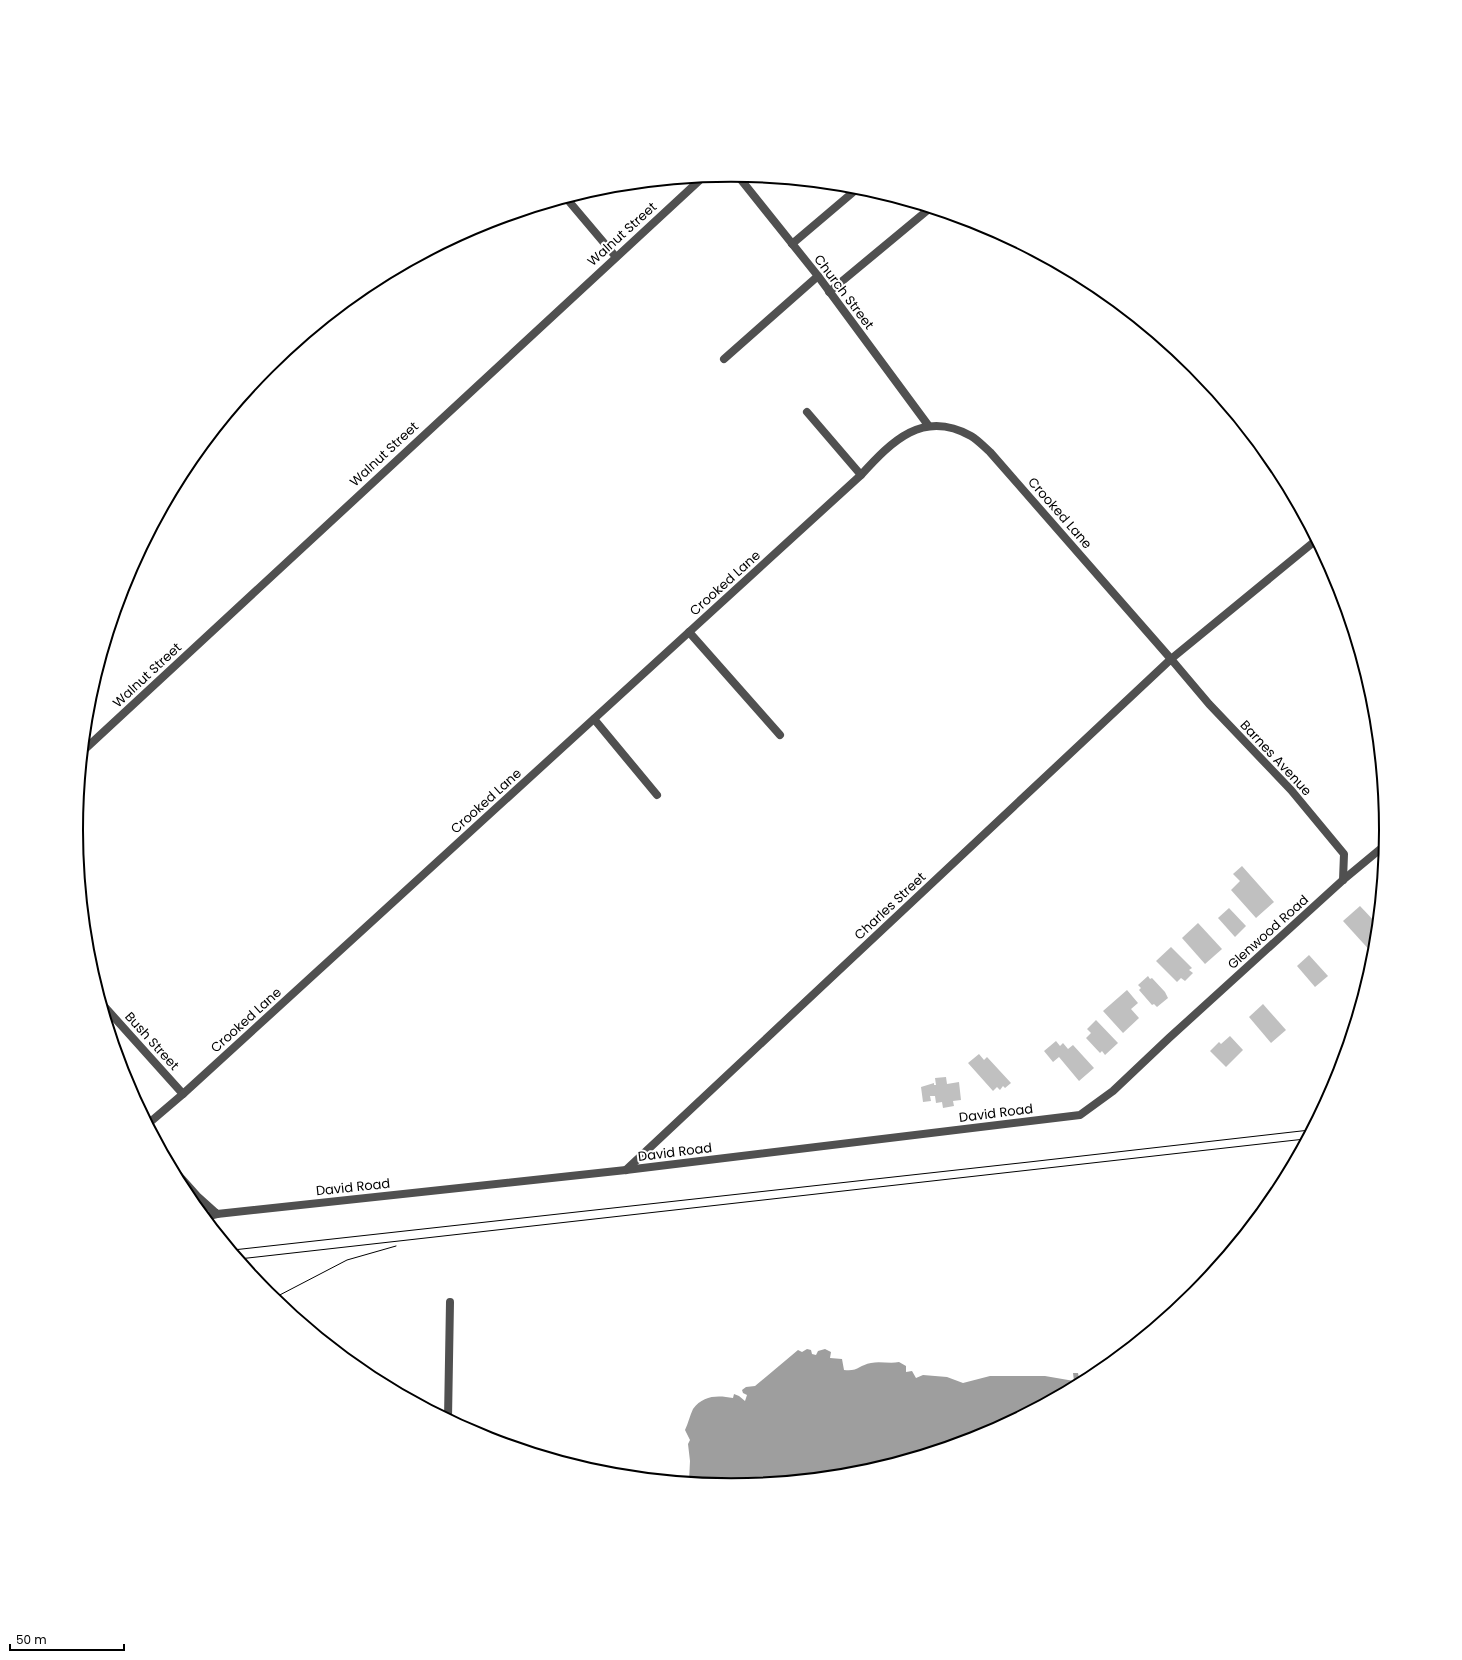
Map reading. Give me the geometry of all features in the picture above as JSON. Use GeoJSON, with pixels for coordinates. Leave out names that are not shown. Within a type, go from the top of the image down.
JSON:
{"type":"FeatureCollection","features":[{"type":"Feature","properties":{"kind":"street","name":"Church Street"},"geometry":{"type":"LineString","coordinates":[[743,182],[818,276],[928,425]]}},
{"type":"Feature","properties":{"kind":"street","name":"Walnut Street"},"geometry":{"type":"LineString","coordinates":[[89,745],[697,183]]}},
{"type":"Feature","properties":{"kind":"street"},"geometry":{"type":"LineString","coordinates":[[792,244],[852,193]]}},
{"type":"Feature","properties":{"kind":"street"},"geometry":{"type":"LineString","coordinates":[[571,202],[616,256]]}},
{"type":"Feature","properties":{"kind":"street"},"geometry":{"type":"LineString","coordinates":[[829,292],[925,212]]}},
{"type":"Feature","properties":{"kind":"street"},"geometry":{"type":"LineString","coordinates":[[724,359],[818,276]]}},
{"type":"Feature","properties":{"kind":"street"},"geometry":{"type":"LineString","coordinates":[[806,412],[861,475]]}},
{"type":"Feature","properties":{"kind":"street","name":"Crooked Lane"},"geometry":{"type":"LineString","coordinates":[[152,1121],[861,475],[878,456],[901,436],[928,425],[953,428],[972,436],[990,452],[1171,659]]}},
{"type":"Feature","properties":{"kind":"street"},"geometry":{"type":"LineString","coordinates":[[1171,659],[1312,543]]}},
{"type":"Feature","properties":{"kind":"street"},"geometry":{"type":"LineString","coordinates":[[689,632],[780,735]]}},
{"type":"Feature","properties":{"kind":"street","name":"Barnes Avenue"},"geometry":{"type":"LineString","coordinates":[[1171,659],[1209,704],[1291,790],[1344,854],[1343,880]]}},
{"type":"Feature","properties":{"kind":"street","name":"Charles Street"},"geometry":{"type":"LineString","coordinates":[[626,1170],[1171,659]]}},
{"type":"Feature","properties":{"kind":"street"},"geometry":{"type":"LineString","coordinates":[[594,719],[657,795]]}},
{"type":"Feature","properties":{"kind":"street","name":"Glenwood Road"},"geometry":{"type":"LineString","coordinates":[[1169,1038],[1343,880],[1379,851]]}},
{"type":"Feature","properties":{"kind":"street","name":"Bush Street"},"geometry":{"type":"LineString","coordinates":[[109,1012],[183,1094]]}},
{"type":"Feature","properties":{"kind":"street","name":"David Road"},"geometry":{"type":"LineString","coordinates":[[211,1216],[626,1170],[1080,1115],[1113,1091],[1169,1038]]}},
{"type":"Feature","properties":{"kind":"street"},"geometry":{"type":"LineString","coordinates":[[194,1192],[217,1214]]}},
{"type":"Feature","properties":{"kind":"street"},"geometry":{"type":"LineString","coordinates":[[448,1413],[450,1302]]}},
{"type":"Feature","properties":{"kind":"shaded area"},"geometry":{"type":"Polygon","coordinates":[[[807,1349],[811,1350],[812,1354],[816,1355],[818,1351],[825,1349],[831,1352],[830,1358],[842,1359],[844,1370],[856,1369],[874,1362],[899,1362],[906,1366],[906,1372],[912,1371],[916,1378],[923,1375],[947,1377],[963,1383],[990,1376],[1045,1376],[1072,1381],[1018,1411],[979,1429],[939,1444],[899,1456],[857,1466],[773,1477],[689,1477],[690,1461],[688,1444],[690,1440],[685,1430],[693,1409],[697,1404],[701,1401],[716,1396],[733,1398],[734,1394],[745,1401],[747,1395],[743,1393],[742,1390],[746,1387],[755,1386],[798,1350],[802,1352],[807,1349]]]}},
{"type":"Feature","properties":{"kind":"shaded area"},"geometry":{"type":"Polygon","coordinates":[[[1073,1373],[1078,1373],[1079,1377],[1074,1380],[1073,1373]]]}},
{"type":"Feature","properties":{"kind":"building"},"geometry":{"type":"Polygon","coordinates":[[[1242,866],[1274,902],[1256,918],[1231,890],[1240,881],[1233,874],[1242,866]]]}},
{"type":"Feature","properties":{"kind":"building"},"geometry":{"type":"Polygon","coordinates":[[[1360,906],[1372,919],[1368,949],[1343,921],[1360,906]]]}},
{"type":"Feature","properties":{"kind":"building"},"geometry":{"type":"Polygon","coordinates":[[[1229,908],[1246,926],[1235,937],[1218,918],[1229,908]]]}},
{"type":"Feature","properties":{"kind":"building"},"geometry":{"type":"Polygon","coordinates":[[[1198,923],[1222,949],[1205,964],[1182,938],[1198,923]]]}},
{"type":"Feature","properties":{"kind":"building"},"geometry":{"type":"Polygon","coordinates":[[[1171,947],[1192,968],[1189,970],[1193,973],[1185,981],[1181,978],[1177,982],[1156,961],[1171,947]]]}},
{"type":"Feature","properties":{"kind":"building"},"geometry":{"type":"Polygon","coordinates":[[[1309,955],[1328,976],[1315,987],[1297,966],[1309,955]]]}},
{"type":"Feature","properties":{"kind":"building"},"geometry":{"type":"Polygon","coordinates":[[[1148,976],[1150,979],[1152,978],[1165,992],[1168,998],[1157,1007],[1154,1004],[1152,1005],[1139,990],[1141,988],[1138,985],[1148,976]]]}},
{"type":"Feature","properties":{"kind":"building"},"geometry":{"type":"Polygon","coordinates":[[[1127,990],[1138,1003],[1131,1009],[1139,1018],[1123,1033],[1103,1011],[1127,990]]]}},
{"type":"Feature","properties":{"kind":"building"},"geometry":{"type":"Polygon","coordinates":[[[1263,1004],[1286,1030],[1271,1043],[1249,1017],[1263,1004]]]}},
{"type":"Feature","properties":{"kind":"building"},"geometry":{"type":"Polygon","coordinates":[[[1096,1020],[1118,1043],[1105,1055],[1102,1051],[1100,1053],[1086,1038],[1091,1033],[1087,1029],[1096,1020]]]}},
{"type":"Feature","properties":{"kind":"building"},"geometry":{"type":"Polygon","coordinates":[[[1230,1036],[1243,1050],[1226,1067],[1210,1051],[1219,1042],[1221,1044],[1230,1036]]]}},
{"type":"Feature","properties":{"kind":"building"},"geometry":{"type":"Polygon","coordinates":[[[1056,1041],[1060,1046],[1063,1043],[1068,1049],[1073,1045],[1094,1068],[1079,1081],[1059,1057],[1053,1062],[1044,1051],[1056,1041]]]}},
{"type":"Feature","properties":{"kind":"building"},"geometry":{"type":"Polygon","coordinates":[[[979,1054],[984,1060],[987,1057],[1011,1083],[1005,1088],[1003,1086],[1000,1090],[997,1087],[993,1091],[968,1063],[979,1054]]]}},
{"type":"Feature","properties":{"kind":"building"},"geometry":{"type":"Polygon","coordinates":[[[946,1077],[947,1084],[959,1082],[961,1100],[953,1101],[954,1106],[943,1108],[942,1102],[936,1103],[935,1096],[930,1096],[931,1101],[923,1102],[921,1087],[934,1083],[934,1085],[936,1085],[935,1078],[946,1077]]]}},
{"type":"Feature","properties":{"kind":"tram line"},"geometry":{"type":"LineString","coordinates":[[238,1249],[1305,1131]]}},
{"type":"Feature","properties":{"kind":"tram line"},"geometry":{"type":"LineString","coordinates":[[245,1258],[1300,1140]]}},
{"type":"Feature","properties":{"kind":"tram line"},"geometry":{"type":"LineString","coordinates":[[280,1295],[347,1260],[396,1246]]}}]}
